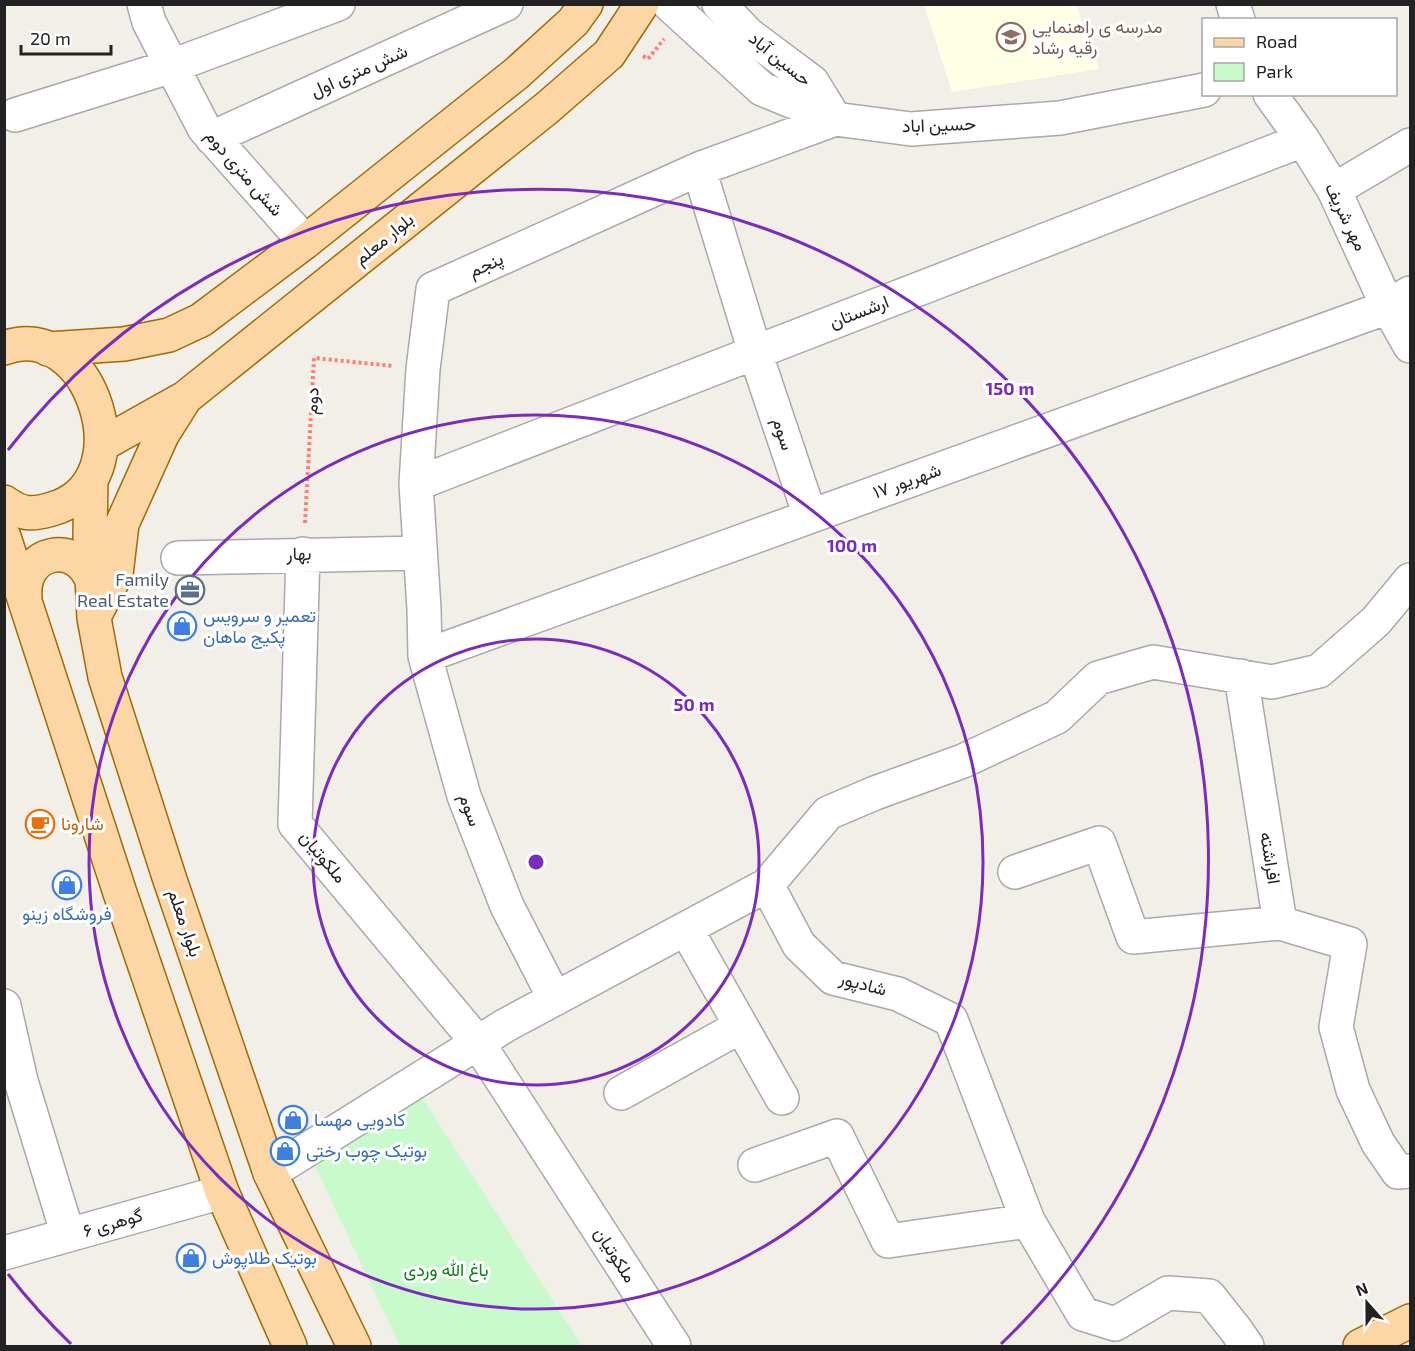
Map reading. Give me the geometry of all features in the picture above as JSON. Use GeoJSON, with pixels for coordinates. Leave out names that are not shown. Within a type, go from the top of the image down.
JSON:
{"type":"FeatureCollection","features":[{"type":"Feature","properties":{"kind":"main road"},"geometry":{"type":"LineString","coordinates":[[48,349],[124,344],[169,335],[201,320],[305,242],[517,73],[573,22],[586,4]]}},
{"type":"Feature","properties":{"kind":"main road","name":"بلوار معلم"},"geometry":{"type":"LineString","coordinates":[[101,445],[185,398],[547,108],[609,54],[642,4]]}},
{"type":"Feature","properties":{"kind":"main road"},"geometry":{"type":"LineString","coordinates":[[4,502],[16,511],[35,514],[61,507],[83,491],[91,481],[98,467],[101,445],[100,421],[91,391],[80,373],[69,362],[48,349],[8,339]]}},
{"type":"Feature","properties":{"kind":"main road"},"geometry":{"type":"LineString","coordinates":[[93,618],[116,574],[122,524],[162,435],[185,398]]}},
{"type":"Feature","properties":{"kind":"main road","name":"بلوار معلم"},"geometry":{"type":"LineString","coordinates":[[91,481],[93,618],[107,683],[169,877],[270,1173],[354,1347]]}},
{"type":"Feature","properties":{"kind":"main road"},"geometry":{"type":"LineString","coordinates":[[4,537],[120,893],[222,1192],[290,1347]]}},
{"type":"Feature","properties":{"kind":"main road"},"geometry":{"type":"LineString","coordinates":[[25,597],[26,575],[41,559],[51,555],[62,554],[73,557],[90,572],[93,583]]}},
{"type":"Feature","properties":{"kind":"main road"},"geometry":{"type":"LineString","coordinates":[[1360,1347],[1410,1321]]}},
{"type":"Feature","properties":{"kind":"street","name":"شش متری دوم"},"geometry":{"type":"LineString","coordinates":[[144,4],[149,22],[204,128],[305,242]]}},
{"type":"Feature","properties":{"kind":"street"},"geometry":{"type":"LineString","coordinates":[[15,115],[172,66],[268,18],[338,4]]}},
{"type":"Feature","properties":{"kind":"street","name":"شش متری اول"},"geometry":{"type":"LineString","coordinates":[[212,138],[507,4]]}},
{"type":"Feature","properties":{"kind":"street","name":"حسین اباد"},"geometry":{"type":"LineString","coordinates":[[669,4],[762,89],[835,119],[911,129],[1048,119],[1202,90]]}},
{"type":"Feature","properties":{"kind":"street","name":"حسین آباد"},"geometry":{"type":"LineString","coordinates":[[719,4],[749,35],[812,82],[835,119]]}},
{"type":"Feature","properties":{"kind":"street","name":"مهر شریف"},"geometry":{"type":"LineString","coordinates":[[1271,96],[1303,140],[1399,300],[1410,346]]}},
{"type":"Feature","properties":{"kind":"street","name":"پنجم"},"geometry":{"type":"LineString","coordinates":[[424,609],[416,484],[423,369],[433,289],[699,170],[835,119]]}},
{"type":"Feature","properties":{"kind":"street","name":"ارشستان"},"geometry":{"type":"LineString","coordinates":[[416,484],[1303,140]]}},
{"type":"Feature","properties":{"kind":"street"},"geometry":{"type":"LineString","coordinates":[[1334,190],[1410,145]]}},
{"type":"Feature","properties":{"kind":"street"},"geometry":{"type":"LineString","coordinates":[[699,170],[756,352]]}},
{"type":"Feature","properties":{"kind":"street","name":"۱۷ شهریور"},"geometry":{"type":"LineString","coordinates":[[425,656],[1399,300]]}},
{"type":"Feature","properties":{"kind":"street","name":"سوم"},"geometry":{"type":"LineString","coordinates":[[756,352],[810,516]]}},
{"type":"Feature","properties":{"kind":"street","name":"بهار"},"geometry":{"type":"LineString","coordinates":[[178,558],[420,553]]}},
{"type":"Feature","properties":{"kind":"street","name":"ملکوتیان"},"geometry":{"type":"LineString","coordinates":[[303,554],[295,824],[478,1042],[674,1347]]}},
{"type":"Feature","properties":{"kind":"street"},"geometry":{"type":"LineString","coordinates":[[270,1173],[478,1042],[767,885],[828,813],[963,760],[1057,717],[1098,678],[1153,662],[1272,682],[1319,671],[1376,621],[1410,580]]}},
{"type":"Feature","properties":{"kind":"street","name":"سوم"},"geometry":{"type":"LineString","coordinates":[[424,609],[425,656],[469,807],[507,906],[555,999]]}},
{"type":"Feature","properties":{"kind":"street","name":"افراشته"},"geometry":{"type":"LineString","coordinates":[[1241,676],[1280,923]]}},
{"type":"Feature","properties":{"kind":"street"},"geometry":{"type":"LineString","coordinates":[[1015,872],[1099,843],[1133,938],[1280,923],[1350,944],[1336,1027],[1353,1090],[1378,1143],[1398,1172],[1410,1171]]}},
{"type":"Feature","properties":{"kind":"street","name":"شادپور"},"geometry":{"type":"LineString","coordinates":[[767,885],[799,945],[833,978],[898,994],[951,1020],[1028,1221],[1083,1314],[1114,1324],[1168,1293],[1209,1296],[1247,1347]]}},
{"type":"Feature","properties":{"kind":"street"},"geometry":{"type":"LineString","coordinates":[[686,929],[782,1098]]}},
{"type":"Feature","properties":{"kind":"street"},"geometry":{"type":"LineString","coordinates":[[4,1006],[21,1081],[68,1235]]}},
{"type":"Feature","properties":{"kind":"street"},"geometry":{"type":"LineString","coordinates":[[621,1093],[741,1026]]}},
{"type":"Feature","properties":{"kind":"street"},"geometry":{"type":"LineString","coordinates":[[755,1165],[837,1136],[888,1241],[1028,1221]]}},
{"type":"Feature","properties":{"kind":"street","name":"گوهری ۶"},"geometry":{"type":"LineString","coordinates":[[4,1253],[222,1192]]}},
{"type":"Feature","properties":{"kind":"path","name":"دوم"},"geometry":{"type":"LineString","coordinates":[[303,554],[314,358],[423,369]]}},
{"type":"Feature","properties":{"kind":"shaded area","name":"مدرسه ی راهنمایی رقیه رشاد"},"geometry":{"type":"Polygon","coordinates":[[[924,5],[1076,5],[1099,69],[952,92],[924,5]]]}},
{"type":"Feature","properties":{"kind":"green space","name":"باغ الله وردی"},"geometry":{"type":"Polygon","coordinates":[[[416,1088],[582,1346],[400,1346],[313,1162],[416,1088]]]}},
{"type":"Feature","properties":{"kind":"place","name":"مدرسه ی راهنمایی رقیه رشاد"},"geometry":{"type":"Point","coordinates":[1011,37]}},
{"type":"Feature","properties":{"kind":"place","name":"Family Real Estate"},"geometry":{"type":"Point","coordinates":[190,590]}},
{"type":"Feature","properties":{"kind":"place","name":"تعمیر و سرویس پکیج ماهان"},"geometry":{"type":"Point","coordinates":[182,626]}},
{"type":"Feature","properties":{"kind":"place","name":"شارونا"},"geometry":{"type":"Point","coordinates":[40,824]}},
{"type":"Feature","properties":{"kind":"place","name":"فروشگاه زینو"},"geometry":{"type":"Point","coordinates":[67,885]}},
{"type":"Feature","properties":{"kind":"place","name":"کادویی مهسا"},"geometry":{"type":"Point","coordinates":[293,1120]}},
{"type":"Feature","properties":{"kind":"place","name":"بوتیک چوب رختی"},"geometry":{"type":"Point","coordinates":[285,1151]}},
{"type":"Feature","properties":{"kind":"place","name":"بوتیک طلاپوش"},"geometry":{"type":"Point","coordinates":[191,1258]}}]}
